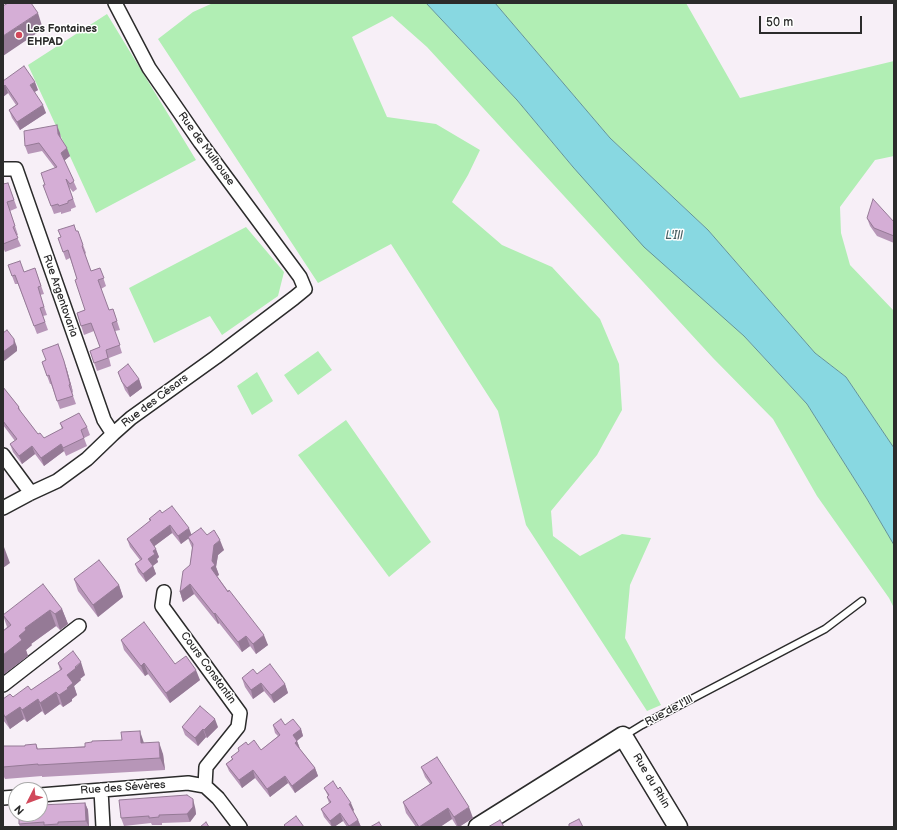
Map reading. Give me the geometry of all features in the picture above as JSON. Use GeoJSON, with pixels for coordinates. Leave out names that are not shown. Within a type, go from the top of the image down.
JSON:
{"type":"FeatureCollection","features":[{"type":"Feature","properties":{"kind":"street","name":"Rue de Mulhouse"},"geometry":{"type":"LineString","coordinates":[[115,3],[149,68],[200,142],[300,277],[305,289]]}},
{"type":"Feature","properties":{"kind":"street","name":"Rue Argentovaria"},"geometry":{"type":"LineString","coordinates":[[3,169],[16,169],[104,420],[112,434]]}},
{"type":"Feature","properties":{"kind":"street","name":"Rue des Césars"},"geometry":{"type":"LineString","coordinates":[[3,508],[57,481],[81,464],[131,418],[216,357],[305,289]]}},
{"type":"Feature","properties":{"kind":"street"},"geometry":{"type":"LineString","coordinates":[[3,455],[31,493]]}},
{"type":"Feature","properties":{"kind":"street","name":"Cours Constantin"},"geometry":{"type":"LineString","coordinates":[[164,592],[162,606],[240,713],[238,727],[206,767],[205,786]]}},
{"type":"Feature","properties":{"kind":"street"},"geometry":{"type":"LineString","coordinates":[[3,685],[79,626]]}},
{"type":"Feature","properties":{"kind":"street","name":"Rue de l'Ill"},"geometry":{"type":"LineString","coordinates":[[478,827],[624,736]]}},
{"type":"Feature","properties":{"kind":"street","name":"Rue du Rhin"},"geometry":{"type":"LineString","coordinates":[[624,736],[678,827]]}},
{"type":"Feature","properties":{"kind":"street","name":"Rue des Sévères"},"geometry":{"type":"LineString","coordinates":[[48,794],[188,783],[205,786]]}},
{"type":"Feature","properties":{"kind":"street"},"geometry":{"type":"LineString","coordinates":[[205,786],[218,798],[240,827]]}},
{"type":"Feature","properties":{"kind":"street"},"geometry":{"type":"LineString","coordinates":[[101,790],[103,827]]}},
{"type":"Feature","properties":{"kind":"lane","name":"Rue de l'Ill"},"geometry":{"type":"LineString","coordinates":[[624,736],[642,725],[825,629],[862,601]]}},
{"type":"Feature","properties":{"kind":"green space"},"geometry":{"type":"Polygon","coordinates":[[[213,3],[426,3],[517,100],[573,167],[744,336],[807,404],[894,545],[894,608],[889,598],[817,496],[773,419],[713,358],[427,47],[392,16],[352,37],[387,117],[436,124],[480,150],[468,175],[452,202],[502,245],[552,267],[600,319],[619,364],[622,410],[597,455],[551,511],[553,536],[580,556],[622,534],[651,538],[630,585],[625,638],[661,705],[647,711],[526,525],[498,411],[391,244],[318,283],[158,39],[193,12],[213,3]]]}},
{"type":"Feature","properties":{"kind":"green space"},"geometry":{"type":"Polygon","coordinates":[[[495,3],[686,3],[740,98],[894,61],[894,156],[875,160],[840,207],[841,233],[850,265],[894,311],[894,448],[846,377],[815,353],[708,230],[610,138],[495,3]]]}},
{"type":"Feature","properties":{"kind":"green space"},"geometry":{"type":"Polygon","coordinates":[[[107,14],[196,160],[96,213],[28,65],[107,14]]]}},
{"type":"Feature","properties":{"kind":"green space"},"geometry":{"type":"Polygon","coordinates":[[[246,227],[284,272],[278,296],[222,335],[210,316],[154,343],[129,288],[246,227]]]}},
{"type":"Feature","properties":{"kind":"green space"},"geometry":{"type":"Polygon","coordinates":[[[318,351],[332,370],[298,395],[284,375],[318,351]]]}},
{"type":"Feature","properties":{"kind":"green space"},"geometry":{"type":"Polygon","coordinates":[[[257,372],[273,401],[252,415],[237,386],[257,372]]]}},
{"type":"Feature","properties":{"kind":"green space"},"geometry":{"type":"Polygon","coordinates":[[[346,420],[431,542],[389,577],[298,455],[346,420]]]}},
{"type":"Feature","properties":{"kind":"water","name":"L'Ill"},"geometry":{"type":"Polygon","coordinates":[[[426,3],[495,3],[610,138],[708,230],[815,353],[846,377],[894,448],[894,545],[807,404],[744,336],[644,247],[573,167],[517,100],[426,3]]]}},
{"type":"Feature","properties":{"kind":"building"},"geometry":{"type":"Polygon","coordinates":[[[8,3],[31,3],[38,13],[3,36],[3,6],[8,3]]]}},
{"type":"Feature","properties":{"kind":"building"},"geometry":{"type":"Polygon","coordinates":[[[24,66],[35,82],[30,85],[43,105],[17,122],[9,110],[18,104],[5,85],[3,87],[3,81],[24,66]]]}},
{"type":"Feature","properties":{"kind":"building"},"geometry":{"type":"Polygon","coordinates":[[[57,125],[58,134],[67,148],[61,153],[74,181],[70,184],[66,179],[73,199],[68,201],[68,203],[59,206],[58,204],[51,206],[43,185],[45,185],[41,173],[57,167],[39,143],[25,146],[24,131],[57,125]]]}},
{"type":"Feature","properties":{"kind":"building"},"geometry":{"type":"Polygon","coordinates":[[[8,183],[14,200],[7,202],[15,226],[13,227],[18,238],[3,244],[3,184],[8,183]]]}},
{"type":"Feature","properties":{"kind":"building"},"geometry":{"type":"Polygon","coordinates":[[[873,199],[894,222],[894,236],[874,228],[867,218],[873,199]]]}},
{"type":"Feature","properties":{"kind":"building"},"geometry":{"type":"Polygon","coordinates":[[[74,225],[76,231],[78,231],[91,271],[100,268],[104,278],[98,280],[109,310],[113,309],[117,321],[112,323],[120,345],[106,350],[108,358],[94,363],[90,351],[100,347],[91,323],[81,326],[77,313],[85,310],[75,280],[77,279],[68,250],[63,252],[58,238],[61,237],[58,230],[74,225]]]}},
{"type":"Feature","properties":{"kind":"building"},"geometry":{"type":"Polygon","coordinates":[[[20,261],[24,272],[35,268],[41,286],[38,287],[44,307],[40,308],[45,322],[34,326],[15,275],[12,276],[8,265],[20,261]]]}},
{"type":"Feature","properties":{"kind":"building"},"geometry":{"type":"Polygon","coordinates":[[[7,330],[14,339],[14,344],[3,352],[3,333],[7,330]]]}},
{"type":"Feature","properties":{"kind":"building"},"geometry":{"type":"Polygon","coordinates":[[[58,344],[73,396],[57,401],[49,375],[47,376],[42,362],[46,360],[42,350],[58,344]]]}},
{"type":"Feature","properties":{"kind":"building"},"geometry":{"type":"Polygon","coordinates":[[[128,364],[139,379],[127,388],[122,382],[118,372],[128,364]]]}},
{"type":"Feature","properties":{"kind":"building"},"geometry":{"type":"Polygon","coordinates":[[[3,387],[38,434],[40,433],[44,438],[63,428],[60,423],[79,413],[87,427],[81,430],[84,438],[63,448],[61,444],[41,458],[32,446],[19,456],[10,444],[17,439],[3,421],[3,387]]]}},
{"type":"Feature","properties":{"kind":"building"},"geometry":{"type":"Polygon","coordinates":[[[172,506],[189,528],[178,536],[170,525],[150,540],[156,549],[153,551],[155,554],[148,559],[153,566],[143,574],[135,564],[142,559],[127,539],[151,520],[149,519],[160,510],[162,513],[172,506]]]}},
{"type":"Feature","properties":{"kind":"building"},"geometry":{"type":"Polygon","coordinates":[[[201,528],[207,535],[214,530],[220,540],[214,545],[212,561],[215,565],[211,568],[228,592],[229,590],[264,635],[253,644],[246,636],[238,642],[190,584],[180,592],[183,571],[190,565],[193,544],[188,537],[201,528]]]}},
{"type":"Feature","properties":{"kind":"building"},"geometry":{"type":"Polygon","coordinates":[[[99,560],[119,585],[93,605],[74,579],[99,560]]]}},
{"type":"Feature","properties":{"kind":"building"},"geometry":{"type":"Polygon","coordinates":[[[43,584],[62,609],[55,614],[50,610],[25,628],[26,630],[19,636],[22,640],[3,655],[3,631],[11,625],[3,615],[43,584]]]}},
{"type":"Feature","properties":{"kind":"building"},"geometry":{"type":"Polygon","coordinates":[[[144,622],[175,664],[186,656],[196,670],[166,693],[144,663],[141,666],[121,640],[144,622]]]}},
{"type":"Feature","properties":{"kind":"building"},"geometry":{"type":"Polygon","coordinates":[[[73,651],[81,662],[67,675],[73,683],[67,688],[68,689],[59,695],[56,692],[40,703],[38,699],[22,710],[20,707],[5,717],[3,713],[3,699],[10,694],[13,697],[28,686],[31,690],[62,669],[58,663],[73,651]]]}},
{"type":"Feature","properties":{"kind":"building"},"geometry":{"type":"Polygon","coordinates":[[[270,664],[285,684],[271,695],[261,683],[251,690],[242,678],[253,669],[257,674],[270,664]]]}},
{"type":"Feature","properties":{"kind":"building"},"geometry":{"type":"Polygon","coordinates":[[[200,706],[215,719],[195,738],[182,727],[200,706]]]}},
{"type":"Feature","properties":{"kind":"building"},"geometry":{"type":"Polygon","coordinates":[[[281,719],[285,725],[293,719],[301,729],[293,735],[297,741],[295,743],[315,768],[292,786],[285,776],[267,789],[253,770],[239,780],[226,764],[233,759],[231,757],[239,751],[238,748],[246,742],[248,745],[254,740],[261,750],[280,735],[273,725],[281,719]]]}},
{"type":"Feature","properties":{"kind":"building"},"geometry":{"type":"Polygon","coordinates":[[[140,731],[141,743],[159,742],[160,758],[3,767],[3,746],[25,746],[36,744],[37,749],[85,747],[85,743],[92,741],[122,740],[121,732],[140,731]]]}},
{"type":"Feature","properties":{"kind":"building"},"geometry":{"type":"Polygon","coordinates":[[[437,757],[469,807],[454,817],[448,808],[419,827],[403,802],[432,783],[421,767],[437,757]]]}},
{"type":"Feature","properties":{"kind":"building"},"geometry":{"type":"Polygon","coordinates":[[[333,781],[338,789],[340,787],[351,803],[349,804],[358,820],[349,826],[340,813],[330,821],[321,809],[331,802],[327,797],[329,795],[324,788],[333,781]]]}},
{"type":"Feature","properties":{"kind":"building"},"geometry":{"type":"Polygon","coordinates":[[[187,795],[193,799],[193,807],[187,814],[159,815],[159,817],[149,818],[149,816],[121,818],[119,800],[187,795]]]}},
{"type":"Feature","properties":{"kind":"building"},"geometry":{"type":"Polygon","coordinates":[[[85,803],[86,821],[58,822],[58,824],[44,825],[44,822],[48,822],[48,805],[85,803]]]}},
{"type":"Feature","properties":{"kind":"building"},"geometry":{"type":"Polygon","coordinates":[[[296,816],[304,827],[286,827],[284,825],[296,816]]]}},
{"type":"Feature","properties":{"kind":"building"},"geometry":{"type":"Polygon","coordinates":[[[579,819],[583,827],[568,827],[569,824],[579,819]]]}},
{"type":"Feature","properties":{"kind":"building"},"geometry":{"type":"Polygon","coordinates":[[[500,820],[504,827],[488,827],[500,820]]]}},
{"type":"Feature","properties":{"kind":"building"},"geometry":{"type":"Polygon","coordinates":[[[19,822],[44,822],[19,824],[19,822]]]}},
{"type":"Feature","properties":{"kind":"building"},"geometry":{"type":"Polygon","coordinates":[[[206,822],[209,827],[200,827],[206,822]]]}},
{"type":"Feature","properties":{"kind":"building"},"geometry":{"type":"Polygon","coordinates":[[[379,822],[382,827],[370,827],[379,822]]]}},
{"type":"Feature","properties":{"kind":"place","name":"Les Fontaines EHPAD"},"geometry":{"type":"Point","coordinates":[19,35]}}]}
